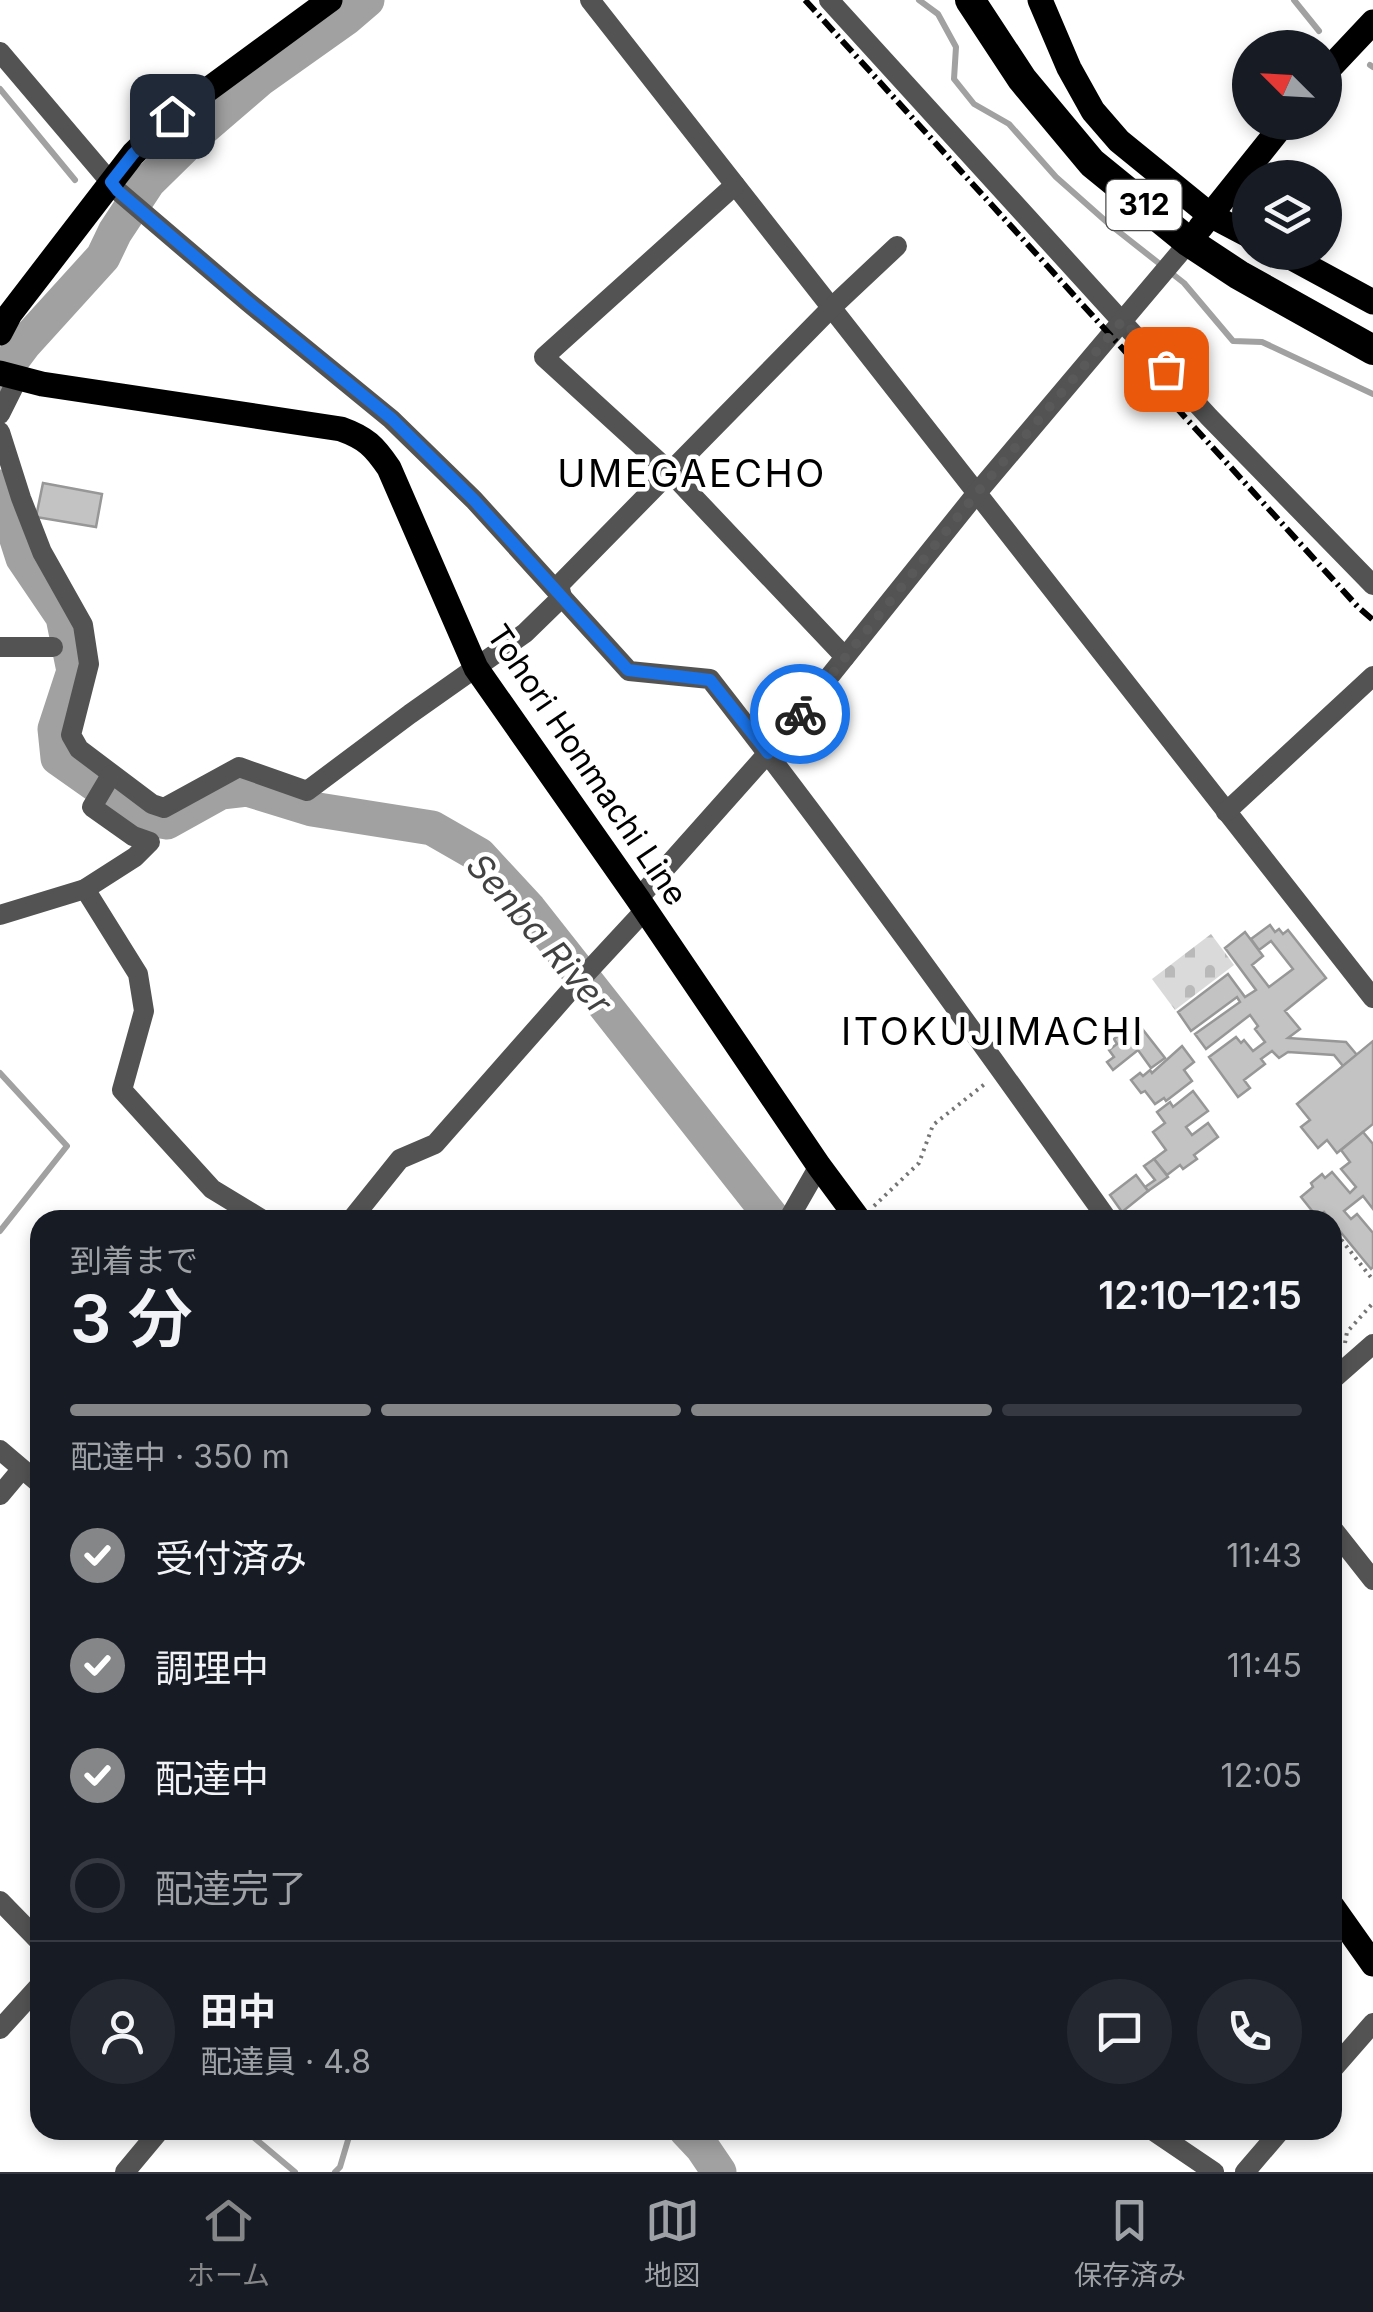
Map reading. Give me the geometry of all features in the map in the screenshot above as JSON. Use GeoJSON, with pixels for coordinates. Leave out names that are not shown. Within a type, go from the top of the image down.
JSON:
{"type":"FeatureCollection","features":[{"type":"Feature","properties":{"kind":"highway","name":"312"},"geometry":{"type":"LineString","coordinates":[[970,0],[1022,79],[1092,163],[1189,242],[1239,275],[1373,350]]}},
{"type":"Feature","properties":{"kind":"main road"},"geometry":{"type":"LineString","coordinates":[[0,333],[10,314],[115,187],[133,154],[172,116],[330,0]]}},
{"type":"Feature","properties":{"kind":"main road"},"geometry":{"type":"LineString","coordinates":[[1040,0],[1069,68],[1093,111],[1119,141],[1210,215],[1232,227]]}},
{"type":"Feature","properties":{"kind":"main road"},"geometry":{"type":"LineString","coordinates":[[1342,54],[1373,22]]}},
{"type":"Feature","properties":{"kind":"main road"},"geometry":{"type":"LineString","coordinates":[[1189,242],[1270,140]]}},
{"type":"Feature","properties":{"kind":"main road"},"geometry":{"type":"LineString","coordinates":[[1314,270],[1373,302]]}},
{"type":"Feature","properties":{"kind":"main road"},"geometry":{"type":"LineString","coordinates":[[10,376],[341,429],[366,440]]}},
{"type":"Feature","properties":{"kind":"main road","name":"Tohori Honmachi Line"},"geometry":{"type":"LineString","coordinates":[[366,440],[388,468],[476,668],[819,1166],[862,1210]]}},
{"type":"Feature","properties":{"kind":"main road"},"geometry":{"type":"LineString","coordinates":[[1342,1920],[1373,1964]]}},
{"type":"Feature","properties":{"kind":"street"},"geometry":{"type":"LineString","coordinates":[[590,0],[1373,998]]}},
{"type":"Feature","properties":{"kind":"street"},"geometry":{"type":"LineString","coordinates":[[829,0],[1209,417],[1373,585]]}},
{"type":"Feature","properties":{"kind":"street"},"geometry":{"type":"LineString","coordinates":[[0,52],[115,187],[392,419],[474,500],[628,670],[710,680],[768,753],[1101,1210]]}},
{"type":"Feature","properties":{"kind":"street"},"geometry":{"type":"LineString","coordinates":[[735,185],[544,357],[670,472],[845,656]]}},
{"type":"Feature","properties":{"kind":"street"},"geometry":{"type":"LineString","coordinates":[[359,1210],[400,1159],[435,1144],[588,971],[976,494],[1189,242]]}},
{"type":"Feature","properties":{"kind":"street"},"geometry":{"type":"LineString","coordinates":[[562,597],[560,585],[831,308],[897,246]]}},
{"type":"Feature","properties":{"kind":"street"},"geometry":{"type":"LineString","coordinates":[[0,414],[10,376]]}},
{"type":"Feature","properties":{"kind":"street"},"geometry":{"type":"LineString","coordinates":[[366,440],[392,419]]}},
{"type":"Feature","properties":{"kind":"street"},"geometry":{"type":"LineString","coordinates":[[0,432],[42,552],[83,625],[89,664],[71,735],[79,749],[112,776],[164,808],[238,767],[306,791],[525,633],[562,597]]}},
{"type":"Feature","properties":{"kind":"street"},"geometry":{"type":"LineString","coordinates":[[0,648],[53,647]]}},
{"type":"Feature","properties":{"kind":"street"},"geometry":{"type":"LineString","coordinates":[[1226,812],[1373,676]]}},
{"type":"Feature","properties":{"kind":"street"},"geometry":{"type":"LineString","coordinates":[[0,915],[84,890],[136,857],[150,842],[134,836],[92,806],[112,776]]}},
{"type":"Feature","properties":{"kind":"street"},"geometry":{"type":"LineString","coordinates":[[84,890],[138,974],[144,1011],[122,1090],[212,1189],[247,1210]]}},
{"type":"Feature","properties":{"kind":"street"},"geometry":{"type":"LineString","coordinates":[[794,1210],[819,1166]]}},
{"type":"Feature","properties":{"kind":"street"},"geometry":{"type":"LineString","coordinates":[[1342,1370],[1373,1344]]}},
{"type":"Feature","properties":{"kind":"street"},"geometry":{"type":"LineString","coordinates":[[0,1450],[30,1477]]}},
{"type":"Feature","properties":{"kind":"street"},"geometry":{"type":"LineString","coordinates":[[0,1494],[21,1470]]}},
{"type":"Feature","properties":{"kind":"street"},"geometry":{"type":"LineString","coordinates":[[1342,1541],[1373,1580]]}},
{"type":"Feature","properties":{"kind":"street"},"geometry":{"type":"LineString","coordinates":[[0,1901],[30,1932]]}},
{"type":"Feature","properties":{"kind":"street"},"geometry":{"type":"LineString","coordinates":[[0,2029],[30,1996]]}},
{"type":"Feature","properties":{"kind":"street"},"geometry":{"type":"LineString","coordinates":[[1342,2058],[1373,2022]]}},
{"type":"Feature","properties":{"kind":"street"},"geometry":{"type":"LineString","coordinates":[[125,2172],[152,2140]]}},
{"type":"Feature","properties":{"kind":"street"},"geometry":{"type":"LineString","coordinates":[[1167,2140],[1214,2172]]}},
{"type":"Feature","properties":{"kind":"street"},"geometry":{"type":"LineString","coordinates":[[1246,2172],[1273,2140]]}},
{"type":"Feature","properties":{"kind":"path"},"geometry":{"type":"LineString","coordinates":[[870,1210],[919,1163],[933,1125],[1002,1071]]}},
{"type":"Feature","properties":{"kind":"path"},"geometry":{"type":"LineString","coordinates":[[1342,1241],[1373,1280]]}},
{"type":"Feature","properties":{"kind":"path"},"geometry":{"type":"LineString","coordinates":[[1342,1361],[1347,1332],[1373,1303]]}},
{"type":"Feature","properties":{"kind":"green space"},"geometry":{"type":"Polygon","coordinates":[[[1211,934],[1234,965],[1175,1010],[1152,979],[1211,934]]]}},
{"type":"Feature","properties":{"kind":"building"},"geometry":{"type":"Polygon","coordinates":[[[43,483],[102,494],[96,527],[36,517],[43,483]]]}},
{"type":"Feature","properties":{"kind":"building"},"geometry":{"type":"Polygon","coordinates":[[[1270,925],[1275,932],[1279,929],[1283,934],[1288,930],[1326,978],[1285,1011],[1300,1029],[1288,1038],[1346,1042],[1357,1055],[1343,1066],[1334,1055],[1288,1052],[1279,1058],[1272,1051],[1261,1059],[1265,1064],[1244,1080],[1250,1088],[1238,1097],[1209,1057],[1236,1037],[1253,1051],[1265,1042],[1255,1029],[1258,1026],[1250,1015],[1206,1049],[1195,1034],[1240,1002],[1237,997],[1191,1031],[1178,1012],[1228,974],[1245,997],[1256,990],[1225,948],[1245,932],[1263,956],[1252,965],[1269,987],[1293,969],[1271,941],[1259,950],[1251,939],[1270,925]]]}},
{"type":"Feature","properties":{"kind":"building"},"geometry":{"type":"Polygon","coordinates":[[[1140,1026],[1165,1058],[1151,1068],[1138,1050],[1113,1070],[1107,1062],[1114,1057],[1109,1050],[1117,1044],[1114,1039],[1125,1030],[1128,1035],[1140,1026]]]}},
{"type":"Feature","properties":{"kind":"building"},"geometry":{"type":"Polygon","coordinates":[[[1373,1041],[1373,1124],[1337,1153],[1327,1140],[1318,1148],[1301,1127],[1310,1120],[1297,1104],[1373,1041]]]}},
{"type":"Feature","properties":{"kind":"building"},"geometry":{"type":"Polygon","coordinates":[[[1182,1046],[1194,1062],[1184,1070],[1192,1081],[1166,1101],[1164,1098],[1155,1104],[1131,1080],[1140,1073],[1152,1073],[1182,1046]]]}},
{"type":"Feature","properties":{"kind":"building"},"geometry":{"type":"Polygon","coordinates":[[[1193,1091],[1208,1111],[1186,1127],[1192,1135],[1208,1123],[1218,1137],[1194,1155],[1197,1159],[1167,1175],[1154,1159],[1166,1150],[1153,1132],[1165,1123],[1157,1112],[1170,1102],[1173,1107],[1193,1091]]]}},
{"type":"Feature","properties":{"kind":"building"},"geometry":{"type":"Polygon","coordinates":[[[1363,1132],[1373,1144],[1373,1209],[1363,1196],[1344,1211],[1351,1219],[1357,1214],[1373,1233],[1371,1269],[1342,1234],[1342,1210],[1311,1210],[1301,1197],[1322,1174],[1325,1178],[1332,1172],[1350,1193],[1356,1187],[1341,1169],[1350,1162],[1341,1150],[1363,1132]]]}},
{"type":"Feature","properties":{"kind":"building"},"geometry":{"type":"Polygon","coordinates":[[[1154,1159],[1168,1177],[1148,1191],[1145,1187],[1155,1180],[1144,1166],[1154,1159]]]}},
{"type":"Feature","properties":{"kind":"building"},"geometry":{"type":"Polygon","coordinates":[[[1136,1175],[1148,1191],[1124,1210],[1110,1195],[1136,1175]]]}},
{"type":"Feature","properties":{"kind":"waterway"},"geometry":{"type":"LineString","coordinates":[[0,376],[103,257],[148,182],[260,79],[367,0]]}},
{"type":"Feature","properties":{"kind":"waterway"},"geometry":{"type":"LineString","coordinates":[[919,0],[938,14],[956,47],[954,79],[974,104],[1009,124],[1056,177],[1184,283],[1233,341],[1262,342],[1373,394]]}},
{"type":"Feature","properties":{"kind":"waterway"},"geometry":{"type":"LineString","coordinates":[[1294,0],[1318,30]]}},
{"type":"Feature","properties":{"kind":"waterway"},"geometry":{"type":"LineString","coordinates":[[0,89],[75,180]]}},
{"type":"Feature","properties":{"kind":"waterway","name":"Senba River"},"geometry":{"type":"LineString","coordinates":[[0,487],[23,558],[63,617],[74,671],[55,729],[58,758],[143,818],[167,822],[221,792],[247,789],[312,809],[432,828],[479,855],[529,909],[766,1210]]}},
{"type":"Feature","properties":{"kind":"waterway"},"geometry":{"type":"LineString","coordinates":[[0,1073],[67,1146],[0,1231]]}},
{"type":"Feature","properties":{"kind":"waterway"},"geometry":{"type":"LineString","coordinates":[[257,2140],[295,2172]]}},
{"type":"Feature","properties":{"kind":"waterway"},"geometry":{"type":"LineString","coordinates":[[335,2172],[348,2140]]}},
{"type":"Feature","properties":{"kind":"waterway","name":"Senba River"},"geometry":{"type":"LineString","coordinates":[[695,2140],[719,2172]]}},
{"type":"Feature","properties":{"kind":"railway"},"geometry":{"type":"LineString","coordinates":[[805,0],[1373,620]]}},
{"type":"Feature","properties":{"kind":"way so far"},"geometry":{"type":"LineString","coordinates":[[800,714],[976,494],[1123,320],[1166,369]]}},
{"type":"Feature","properties":{"kind":"district","name":"UMEGAECHO"},"geometry":{"type":"Point","coordinates":[692,474]}},
{"type":"Feature","properties":{"kind":"district","name":"ITOKUJIMACHI"},"geometry":{"type":"Point","coordinates":[993,1032]}},
{"type":"Feature","properties":{"kind":"route"},"geometry":{"type":"LineString","coordinates":[[172,116],[111,182],[118,191],[392,419],[474,500],[628,670],[710,680],[768,753],[800,714]]}}]}
